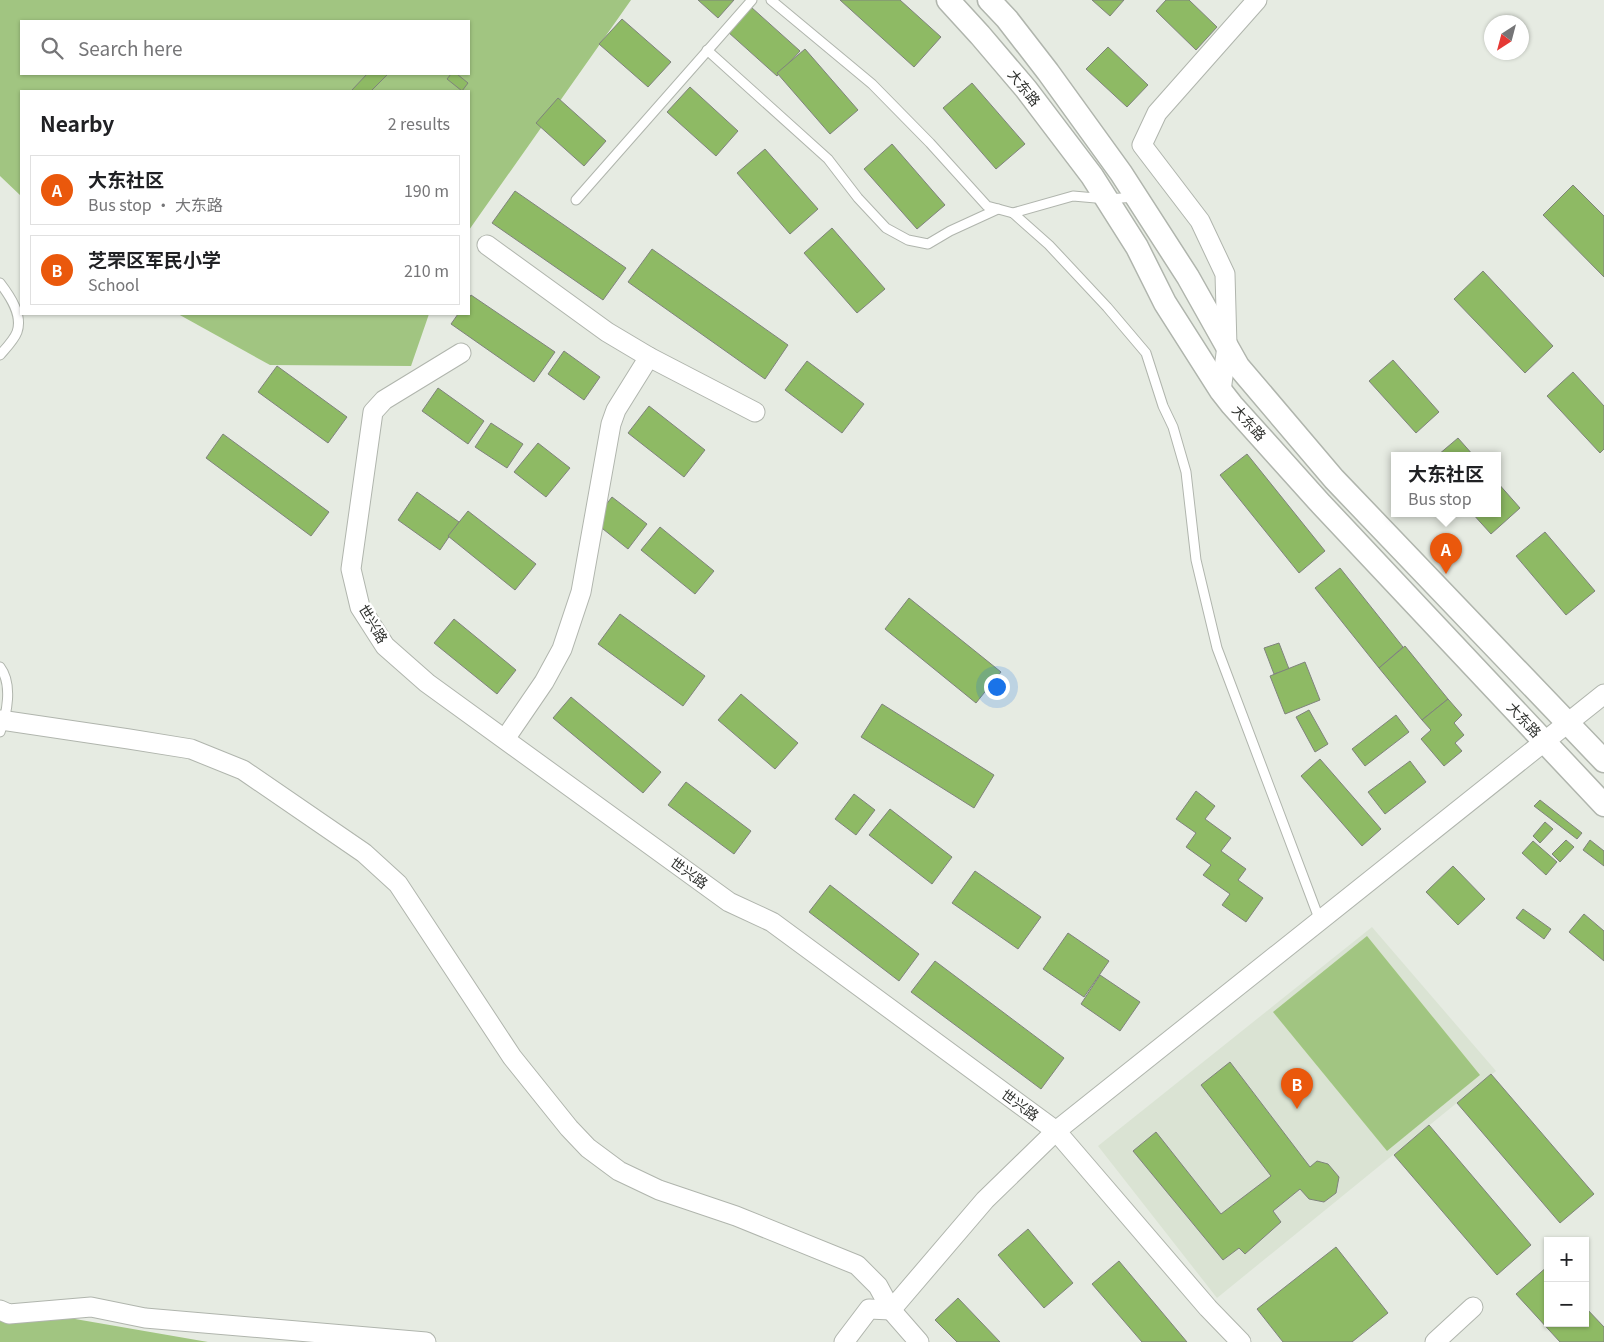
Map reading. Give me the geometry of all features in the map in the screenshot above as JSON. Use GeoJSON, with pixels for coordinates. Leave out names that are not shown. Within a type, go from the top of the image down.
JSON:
{"type":"FeatureCollection","features":[{"type":"Feature","properties":{"kind":"street","name":"大东路"},"geometry":{"type":"LineString","coordinates":[[948,0],[980,34],[1026,89],[1092,176],[1137,247],[1165,303],[1221,391],[1232,405],[1321,504],[1604,805]]}},
{"type":"Feature","properties":{"kind":"street","name":"大东路"},"geometry":{"type":"LineString","coordinates":[[989,0],[1007,19],[1048,72],[1121,173],[1188,277],[1238,366],[1334,479],[1604,761]]}},
{"type":"Feature","properties":{"kind":"street"},"geometry":{"type":"LineString","coordinates":[[1221,391],[1227,346],[1225,274],[1200,221],[1142,145],[1157,113],[1257,0]]}},
{"type":"Feature","properties":{"kind":"street"},"geometry":{"type":"LineString","coordinates":[[487,245],[607,332],[649,357],[755,412]]}},
{"type":"Feature","properties":{"kind":"street","name":"世兴路"},"geometry":{"type":"LineString","coordinates":[[461,353],[384,400],[373,412],[351,569],[360,607],[385,646],[427,683],[729,902],[772,922],[1056,1132],[1208,1308],[1241,1342]]}},
{"type":"Feature","properties":{"kind":"street"},"geometry":{"type":"LineString","coordinates":[[505,739],[544,682],[562,649],[582,592],[616,410],[649,357]]}},
{"type":"Feature","properties":{"kind":"street"},"geometry":{"type":"LineString","coordinates":[[891,1310],[986,1200],[1056,1132],[1604,694]]}},
{"type":"Feature","properties":{"kind":"street"},"geometry":{"type":"LineString","coordinates":[[2,724],[130,739],[191,749],[243,770],[364,853],[398,884],[512,1057],[569,1128],[588,1148],[619,1171],[659,1190],[736,1216],[857,1265],[878,1286],[891,1310],[919,1342]]}},
{"type":"Feature","properties":{"kind":"street"},"geometry":{"type":"LineString","coordinates":[[0,1310],[9,1314],[91,1307],[145,1318],[426,1342]]}},
{"type":"Feature","properties":{"kind":"street"},"geometry":{"type":"LineString","coordinates":[[1435,1342],[1473,1307]]}},
{"type":"Feature","properties":{"kind":"street"},"geometry":{"type":"LineString","coordinates":[[844,1342],[869,1309],[891,1310]]}},
{"type":"Feature","properties":{"kind":"lane"},"geometry":{"type":"LineString","coordinates":[[576,200],[752,0]]}},
{"type":"Feature","properties":{"kind":"lane"},"geometry":{"type":"LineString","coordinates":[[771,0],[872,84],[930,143],[987,206],[1013,213],[1049,245],[1107,307],[1146,353],[1163,406],[1173,426],[1186,472],[1196,560],[1216,648],[1320,921]]}},
{"type":"Feature","properties":{"kind":"lane"},"geometry":{"type":"LineString","coordinates":[[708,50],[828,159],[858,198],[886,228],[908,240],[928,244],[950,231],[998,209]]}},
{"type":"Feature","properties":{"kind":"lane"},"geometry":{"type":"LineString","coordinates":[[1013,213],[1073,196],[1106,199],[1137,197]]}},
{"type":"Feature","properties":{"kind":"lane"},"geometry":{"type":"LineString","coordinates":[[0,283],[10,296],[18,315],[17,331],[8,346],[0,354]]}},
{"type":"Feature","properties":{"kind":"lane"},"geometry":{"type":"LineString","coordinates":[[0,667],[5,673],[8,693],[2,724]]}},
{"type":"Feature","properties":{"kind":"shaded area"},"geometry":{"type":"Polygon","coordinates":[[[1372,927],[1496,1071],[1217,1298],[1098,1146],[1372,927]]]}},
{"type":"Feature","properties":{"kind":"green space"},"geometry":{"type":"Polygon","coordinates":[[[0,0],[631,0],[470,229],[470,90],[20,90],[20,195],[0,176],[0,0]]]}},
{"type":"Feature","properties":{"kind":"green space"},"geometry":{"type":"Polygon","coordinates":[[[180,315],[429,315],[411,366],[270,365],[180,315]]]}},
{"type":"Feature","properties":{"kind":"green space"},"geometry":{"type":"Polygon","coordinates":[[[1367,936],[1480,1075],[1387,1151],[1273,1012],[1367,936]]]}},
{"type":"Feature","properties":{"kind":"green space"},"geometry":{"type":"Polygon","coordinates":[[[0,1306],[208,1342],[0,1342],[0,1306]]]}},
{"type":"Feature","properties":{"kind":"building"},"geometry":{"type":"Polygon","coordinates":[[[698,0],[734,0],[718,18],[698,0]]]}},
{"type":"Feature","properties":{"kind":"building"},"geometry":{"type":"Polygon","coordinates":[[[840,0],[900,0],[941,37],[914,67],[840,0]]]}},
{"type":"Feature","properties":{"kind":"building"},"geometry":{"type":"Polygon","coordinates":[[[1092,0],[1124,0],[1110,16],[1092,0]]]}},
{"type":"Feature","properties":{"kind":"building"},"geometry":{"type":"Polygon","coordinates":[[[1166,0],[1189,0],[1217,27],[1196,50],[1156,11],[1166,0]]]}},
{"type":"Feature","properties":{"kind":"building"},"geometry":{"type":"Polygon","coordinates":[[[751,7],[800,51],[777,76],[728,32],[751,7]]]}},
{"type":"Feature","properties":{"kind":"building"},"geometry":{"type":"Polygon","coordinates":[[[622,19],[671,62],[648,87],[599,44],[622,19]]]}},
{"type":"Feature","properties":{"kind":"building"},"geometry":{"type":"Polygon","coordinates":[[[1108,47],[1148,85],[1127,107],[1086,69],[1108,47]]]}},
{"type":"Feature","properties":{"kind":"building"},"geometry":{"type":"Polygon","coordinates":[[[805,49],[858,110],[830,134],[777,73],[805,49]]]}},
{"type":"Feature","properties":{"kind":"building"},"geometry":{"type":"Polygon","coordinates":[[[366,75],[387,75],[372,90],[352,90],[366,75]]]}},
{"type":"Feature","properties":{"kind":"building"},"geometry":{"type":"Polygon","coordinates":[[[450,75],[458,75],[468,83],[461,90],[447,79],[450,75]]]}},
{"type":"Feature","properties":{"kind":"building"},"geometry":{"type":"Polygon","coordinates":[[[972,83],[1025,144],[996,169],[943,108],[972,83]]]}},
{"type":"Feature","properties":{"kind":"building"},"geometry":{"type":"Polygon","coordinates":[[[690,87],[738,131],[716,156],[667,112],[690,87]]]}},
{"type":"Feature","properties":{"kind":"building"},"geometry":{"type":"Polygon","coordinates":[[[558,98],[606,141],[584,166],[536,123],[558,98]]]}},
{"type":"Feature","properties":{"kind":"building"},"geometry":{"type":"Polygon","coordinates":[[[892,144],[945,205],[917,229],[864,169],[892,144]]]}},
{"type":"Feature","properties":{"kind":"building"},"geometry":{"type":"Polygon","coordinates":[[[765,149],[818,209],[790,234],[737,173],[765,149]]]}},
{"type":"Feature","properties":{"kind":"building"},"geometry":{"type":"Polygon","coordinates":[[[1573,185],[1604,216],[1604,277],[1543,215],[1573,185]]]}},
{"type":"Feature","properties":{"kind":"building"},"geometry":{"type":"Polygon","coordinates":[[[515,191],[626,268],[603,300],[492,223],[515,191]]]}},
{"type":"Feature","properties":{"kind":"building"},"geometry":{"type":"Polygon","coordinates":[[[832,228],[885,289],[857,313],[804,253],[832,228]]]}},
{"type":"Feature","properties":{"kind":"building"},"geometry":{"type":"Polygon","coordinates":[[[652,249],[788,345],[765,379],[628,282],[652,249]]]}},
{"type":"Feature","properties":{"kind":"building"},"geometry":{"type":"Polygon","coordinates":[[[1483,271],[1553,346],[1525,373],[1454,299],[1483,271]]]}},
{"type":"Feature","properties":{"kind":"building"},"geometry":{"type":"Polygon","coordinates":[[[471,295],[555,352],[534,382],[451,324],[457,315],[470,315],[471,295]]]}},
{"type":"Feature","properties":{"kind":"building"},"geometry":{"type":"Polygon","coordinates":[[[564,351],[600,377],[584,400],[548,374],[564,351]]]}},
{"type":"Feature","properties":{"kind":"building"},"geometry":{"type":"Polygon","coordinates":[[[1393,360],[1439,412],[1416,433],[1369,381],[1393,360]]]}},
{"type":"Feature","properties":{"kind":"building"},"geometry":{"type":"Polygon","coordinates":[[[807,361],[864,404],[842,433],[785,390],[807,361]]]}},
{"type":"Feature","properties":{"kind":"building"},"geometry":{"type":"Polygon","coordinates":[[[277,366],[347,417],[328,443],[258,392],[277,366]]]}},
{"type":"Feature","properties":{"kind":"building"},"geometry":{"type":"Polygon","coordinates":[[[1573,372],[1604,406],[1604,449],[1600,453],[1547,396],[1573,372]]]}},
{"type":"Feature","properties":{"kind":"building"},"geometry":{"type":"Polygon","coordinates":[[[438,388],[484,421],[468,444],[422,411],[438,388]]]}},
{"type":"Feature","properties":{"kind":"building"},"geometry":{"type":"Polygon","coordinates":[[[649,406],[705,450],[684,477],[628,433],[649,406]]]}},
{"type":"Feature","properties":{"kind":"building"},"geometry":{"type":"Polygon","coordinates":[[[491,423],[523,444],[507,468],[475,447],[491,423]]]}},
{"type":"Feature","properties":{"kind":"building"},"geometry":{"type":"Polygon","coordinates":[[[223,434],[329,512],[311,536],[206,458],[223,434]]]}},
{"type":"Feature","properties":{"kind":"building"},"geometry":{"type":"Polygon","coordinates":[[[1458,438],[1470,452],[1442,452],[1458,438]]]}},
{"type":"Feature","properties":{"kind":"building"},"geometry":{"type":"Polygon","coordinates":[[[538,443],[570,468],[546,497],[514,472],[538,443]]]}},
{"type":"Feature","properties":{"kind":"building"},"geometry":{"type":"Polygon","coordinates":[[[1247,454],[1325,551],[1299,573],[1220,475],[1247,454]]]}},
{"type":"Feature","properties":{"kind":"building"},"geometry":{"type":"Polygon","coordinates":[[[1501,487],[1520,508],[1491,534],[1476,517],[1501,517],[1501,487]]]}},
{"type":"Feature","properties":{"kind":"building"},"geometry":{"type":"Polygon","coordinates":[[[417,492],[459,522],[440,550],[398,520],[417,492]]]}},
{"type":"Feature","properties":{"kind":"building"},"geometry":{"type":"Polygon","coordinates":[[[612,497],[647,524],[628,549],[593,521],[612,497]]]}},
{"type":"Feature","properties":{"kind":"building"},"geometry":{"type":"Polygon","coordinates":[[[468,511],[536,564],[515,590],[448,536],[468,511]]]}},
{"type":"Feature","properties":{"kind":"building"},"geometry":{"type":"Polygon","coordinates":[[[660,527],[714,571],[695,594],[641,550],[660,527]]]}},
{"type":"Feature","properties":{"kind":"building"},"geometry":{"type":"Polygon","coordinates":[[[1545,532],[1595,591],[1566,615],[1516,556],[1545,532]]]}},
{"type":"Feature","properties":{"kind":"building"},"geometry":{"type":"Polygon","coordinates":[[[1340,568],[1403,647],[1379,668],[1315,588],[1340,568]]]}},
{"type":"Feature","properties":{"kind":"building"},"geometry":{"type":"Polygon","coordinates":[[[909,598],[1001,672],[976,703],[885,629],[909,598]]]}},
{"type":"Feature","properties":{"kind":"building"},"geometry":{"type":"Polygon","coordinates":[[[620,614],[705,676],[683,706],[598,644],[620,614]]]}},
{"type":"Feature","properties":{"kind":"building"},"geometry":{"type":"Polygon","coordinates":[[[454,619],[516,670],[497,694],[434,643],[454,619]]]}},
{"type":"Feature","properties":{"kind":"building"},"geometry":{"type":"Polygon","coordinates":[[[1279,643],[1289,669],[1274,674],[1264,648],[1279,643]]]}},
{"type":"Feature","properties":{"kind":"building"},"geometry":{"type":"Polygon","coordinates":[[[1405,646],[1448,699],[1422,720],[1379,668],[1405,646]]]}},
{"type":"Feature","properties":{"kind":"building"},"geometry":{"type":"Polygon","coordinates":[[[1305,662],[1320,700],[1285,714],[1270,676],[1305,662]]]}},
{"type":"Feature","properties":{"kind":"building"},"geometry":{"type":"Polygon","coordinates":[[[741,694],[798,743],[775,769],[718,720],[741,694]]]}},
{"type":"Feature","properties":{"kind":"building"},"geometry":{"type":"Polygon","coordinates":[[[571,697],[661,772],[643,793],[553,718],[571,697]]]}},
{"type":"Feature","properties":{"kind":"building"},"geometry":{"type":"Polygon","coordinates":[[[1448,699],[1462,715],[1454,723],[1464,735],[1455,743],[1462,751],[1444,766],[1421,739],[1431,730],[1422,720],[1448,699]]]}},
{"type":"Feature","properties":{"kind":"building"},"geometry":{"type":"Polygon","coordinates":[[[882,704],[994,775],[974,808],[861,737],[882,704]]]}},
{"type":"Feature","properties":{"kind":"building"},"geometry":{"type":"Polygon","coordinates":[[[1309,710],[1328,744],[1315,752],[1296,717],[1309,710]]]}},
{"type":"Feature","properties":{"kind":"building"},"geometry":{"type":"Polygon","coordinates":[[[1396,715],[1409,732],[1365,766],[1352,749],[1396,715]]]}},
{"type":"Feature","properties":{"kind":"building"},"geometry":{"type":"Polygon","coordinates":[[[1320,759],[1381,829],[1362,846],[1301,776],[1320,759]]]}},
{"type":"Feature","properties":{"kind":"building"},"geometry":{"type":"Polygon","coordinates":[[[1410,761],[1426,782],[1385,814],[1368,792],[1410,761]]]}},
{"type":"Feature","properties":{"kind":"building"},"geometry":{"type":"Polygon","coordinates":[[[686,782],[751,831],[734,854],[668,805],[686,782]]]}},
{"type":"Feature","properties":{"kind":"building"},"geometry":{"type":"Polygon","coordinates":[[[1196,791],[1215,806],[1205,819],[1231,838],[1221,851],[1246,869],[1238,880],[1263,898],[1246,922],[1222,905],[1230,894],[1203,875],[1211,865],[1186,847],[1196,833],[1176,819],[1196,791]]]}},
{"type":"Feature","properties":{"kind":"building"},"geometry":{"type":"Polygon","coordinates":[[[854,794],[875,810],[856,835],[835,819],[854,794]]]}},
{"type":"Feature","properties":{"kind":"building"},"geometry":{"type":"Polygon","coordinates":[[[1540,800],[1582,833],[1577,839],[1534,806],[1540,800]]]}},
{"type":"Feature","properties":{"kind":"building"},"geometry":{"type":"Polygon","coordinates":[[[890,809],[952,857],[932,884],[869,835],[890,809]]]}},
{"type":"Feature","properties":{"kind":"building"},"geometry":{"type":"Polygon","coordinates":[[[1545,822],[1553,829],[1540,843],[1533,836],[1545,822]]]}},
{"type":"Feature","properties":{"kind":"building"},"geometry":{"type":"Polygon","coordinates":[[[1566,840],[1574,847],[1560,862],[1552,854],[1566,840]]]}},
{"type":"Feature","properties":{"kind":"building"},"geometry":{"type":"Polygon","coordinates":[[[1590,840],[1604,851],[1604,866],[1583,850],[1590,840]]]}},
{"type":"Feature","properties":{"kind":"building"},"geometry":{"type":"Polygon","coordinates":[[[1533,841],[1557,862],[1546,875],[1522,853],[1533,841]]]}},
{"type":"Feature","properties":{"kind":"building"},"geometry":{"type":"Polygon","coordinates":[[[1453,866],[1485,899],[1458,925],[1426,892],[1453,866]]]}},
{"type":"Feature","properties":{"kind":"building"},"geometry":{"type":"Polygon","coordinates":[[[975,871],[1041,917],[1018,949],[952,903],[975,871]]]}},
{"type":"Feature","properties":{"kind":"building"},"geometry":{"type":"Polygon","coordinates":[[[830,885],[919,954],[899,981],[809,912],[830,885]]]}},
{"type":"Feature","properties":{"kind":"building"},"geometry":{"type":"Polygon","coordinates":[[[1523,909],[1551,929],[1544,939],[1516,918],[1523,909]]]}},
{"type":"Feature","properties":{"kind":"building"},"geometry":{"type":"Polygon","coordinates":[[[1584,914],[1604,931],[1604,961],[1569,932],[1584,914]]]}},
{"type":"Feature","properties":{"kind":"building"},"geometry":{"type":"Polygon","coordinates":[[[1068,933],[1109,961],[1084,997],[1043,969],[1068,933]]]}},
{"type":"Feature","properties":{"kind":"building"},"geometry":{"type":"Polygon","coordinates":[[[935,961],[1064,1058],[1041,1089],[911,992],[935,961]]]}},
{"type":"Feature","properties":{"kind":"building"},"geometry":{"type":"Polygon","coordinates":[[[1100,975],[1140,1002],[1120,1031],[1081,1004],[1100,975]]]}},
{"type":"Feature","properties":{"kind":"building"},"geometry":{"type":"Polygon","coordinates":[[[1230,1062],[1310,1167],[1317,1161],[1328,1164],[1339,1177],[1336,1193],[1324,1202],[1309,1199],[1300,1189],[1273,1211],[1281,1222],[1245,1254],[1239,1248],[1223,1260],[1133,1151],[1156,1132],[1221,1214],[1271,1176],[1201,1085],[1230,1062]]]}},
{"type":"Feature","properties":{"kind":"building"},"geometry":{"type":"Polygon","coordinates":[[[1491,1074],[1594,1194],[1560,1223],[1457,1103],[1491,1074]]]}},
{"type":"Feature","properties":{"kind":"building"},"geometry":{"type":"Polygon","coordinates":[[[1429,1125],[1531,1245],[1497,1275],[1394,1155],[1429,1125]]]}},
{"type":"Feature","properties":{"kind":"building"},"geometry":{"type":"Polygon","coordinates":[[[1028,1229],[1073,1283],[1044,1308],[998,1255],[1028,1229]]]}},
{"type":"Feature","properties":{"kind":"building"},"geometry":{"type":"Polygon","coordinates":[[[1336,1247],[1388,1313],[1352,1342],[1283,1342],[1257,1309],[1336,1247]]]}},
{"type":"Feature","properties":{"kind":"building"},"geometry":{"type":"Polygon","coordinates":[[[1119,1261],[1187,1342],[1142,1342],[1092,1284],[1119,1261]]]}},
{"type":"Feature","properties":{"kind":"building"},"geometry":{"type":"Polygon","coordinates":[[[1544,1270],[1544,1325],[1516,1294],[1544,1270]]]}},
{"type":"Feature","properties":{"kind":"building"},"geometry":{"type":"Polygon","coordinates":[[[958,1298],[1000,1342],[957,1342],[935,1320],[958,1298]]]}},
{"type":"Feature","properties":{"kind":"building"},"geometry":{"type":"Polygon","coordinates":[[[1589,1311],[1604,1327],[1604,1342],[1560,1342],[1546,1327],[1589,1327],[1589,1311]]]}},
{"type":"Feature","properties":{"kind":"place","name":"大东社区"},"geometry":{"type":"Point","coordinates":[1446,574]}},
{"type":"Feature","properties":{"kind":"place","name":"芝罘区军民小学"},"geometry":{"type":"Point","coordinates":[1297,1109]}}]}
